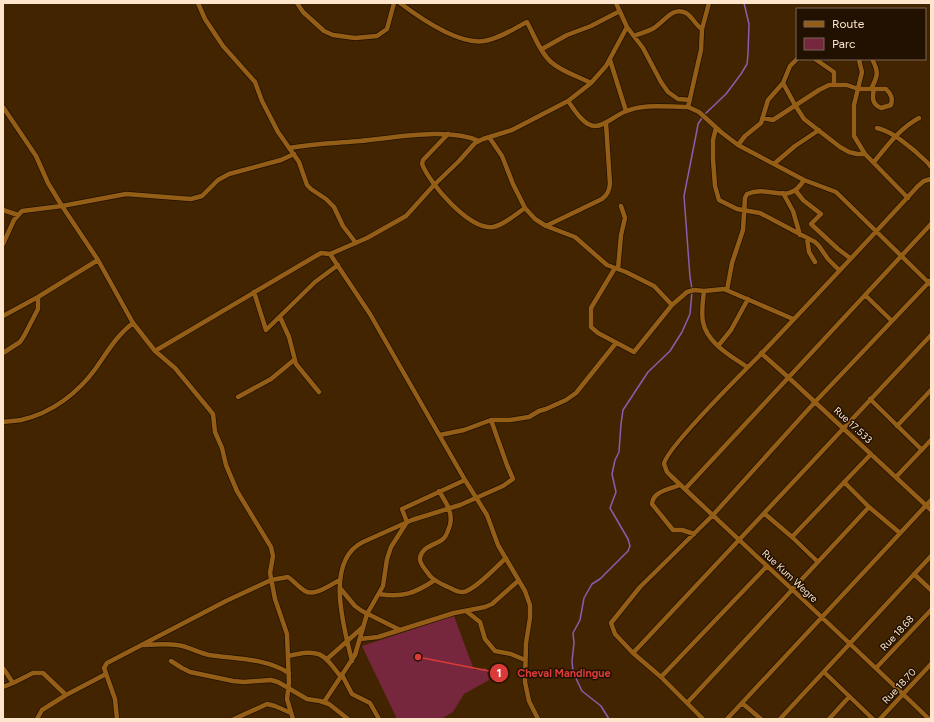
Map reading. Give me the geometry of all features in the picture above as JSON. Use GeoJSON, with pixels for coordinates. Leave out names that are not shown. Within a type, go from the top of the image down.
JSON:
{"type":"FeatureCollection","features":[{"type":"Feature","properties":{"kind":"street"},"geometry":{"type":"LineString","coordinates":[[198,3],[205,19],[223,46],[255,82],[270,116],[299,162],[307,185],[334,207],[343,226],[356,243]]}},
{"type":"Feature","properties":{"kind":"street"},"geometry":{"type":"LineString","coordinates":[[297,3],[303,12],[324,31],[333,35],[355,38],[377,36],[387,29],[394,3]]}},
{"type":"Feature","properties":{"kind":"street"},"geometry":{"type":"LineString","coordinates":[[400,3],[433,26],[476,41],[484,41],[498,37],[526,22],[552,63],[591,83]]}},
{"type":"Feature","properties":{"kind":"street"},"geometry":{"type":"LineString","coordinates":[[616,3],[627,27],[643,48],[668,92],[678,99],[690,100]]}},
{"type":"Feature","properties":{"kind":"street"},"geometry":{"type":"LineString","coordinates":[[688,107],[701,50],[702,29],[708,3]]}},
{"type":"Feature","properties":{"kind":"street"},"geometry":{"type":"LineString","coordinates":[[542,49],[620,11]]}},
{"type":"Feature","properties":{"kind":"street"},"geometry":{"type":"LineString","coordinates":[[634,36],[644,31],[653,29],[672,13],[677,11],[686,13],[697,26],[702,29]]}},
{"type":"Feature","properties":{"kind":"street"},"geometry":{"type":"LineString","coordinates":[[155,351],[321,253],[330,254],[356,243],[406,216],[434,185],[479,141],[512,130],[568,101],[591,83],[610,60],[627,27]]}},
{"type":"Feature","properties":{"kind":"street"},"geometry":{"type":"LineString","coordinates":[[610,60],[626,111]]}},
{"type":"Feature","properties":{"kind":"street"},"geometry":{"type":"LineString","coordinates":[[738,145],[745,136],[761,123],[764,118],[768,100],[783,83],[790,66],[796,60]]}},
{"type":"Feature","properties":{"kind":"street"},"geometry":{"type":"LineString","coordinates":[[816,60],[834,72],[834,84]]}},
{"type":"Feature","properties":{"kind":"street"},"geometry":{"type":"LineString","coordinates":[[859,60],[862,72],[854,105],[853,133],[855,140],[865,154],[908,198]]}},
{"type":"Feature","properties":{"kind":"street"},"geometry":{"type":"LineString","coordinates":[[764,118],[773,120],[819,90],[834,84],[851,85],[858,89],[872,89],[886,89],[891,94],[891,105],[881,108],[874,103],[872,89],[877,71],[872,60]]}},
{"type":"Feature","properties":{"kind":"street"},"geometry":{"type":"LineString","coordinates":[[783,83],[804,118],[834,143],[849,152],[865,154]]}},
{"type":"Feature","properties":{"kind":"street"},"geometry":{"type":"LineString","coordinates":[[568,101],[589,125],[598,126],[626,111],[642,107],[688,107],[699,112],[716,128],[738,145],[775,163],[804,180],[836,192],[875,232],[930,283],[815,402],[713,515],[640,587],[611,623],[615,634],[633,653],[661,677],[703,719]]}},
{"type":"Feature","properties":{"kind":"street"},"geometry":{"type":"LineString","coordinates":[[3,107],[36,156],[48,183],[98,260],[134,323],[155,351],[175,368],[212,414],[215,432],[222,448],[226,465],[238,491],[271,547],[273,556],[270,570],[271,580],[275,599],[287,634],[289,674],[287,699],[293,719]]}},
{"type":"Feature","properties":{"kind":"street"},"geometry":{"type":"LineString","coordinates":[[874,162],[896,136],[909,124],[919,118]]}},
{"type":"Feature","properties":{"kind":"street"},"geometry":{"type":"LineString","coordinates":[[546,226],[602,199],[610,190],[606,123]]}},
{"type":"Feature","properties":{"kind":"street"},"geometry":{"type":"LineString","coordinates":[[716,128],[713,140],[712,159],[718,198],[723,202],[744,210],[760,213],[807,238],[819,246],[828,259],[840,270]]}},
{"type":"Feature","properties":{"kind":"street"},"geometry":{"type":"LineString","coordinates":[[877,128],[885,130],[906,142],[931,167]]}},
{"type":"Feature","properties":{"kind":"street"},"geometry":{"type":"LineString","coordinates":[[775,163],[795,146],[818,130]]}},
{"type":"Feature","properties":{"kind":"street"},"geometry":{"type":"LineString","coordinates":[[289,148],[448,134],[470,137],[479,141]]}},
{"type":"Feature","properties":{"kind":"street"},"geometry":{"type":"LineString","coordinates":[[448,134],[422,162],[423,167],[434,185],[449,203],[471,220],[488,227],[499,226],[525,208]]}},
{"type":"Feature","properties":{"kind":"street"},"geometry":{"type":"LineString","coordinates":[[489,137],[502,156],[513,184],[525,208],[535,219],[546,226],[575,237],[607,265],[654,286],[672,305]]}},
{"type":"Feature","properties":{"kind":"street"},"geometry":{"type":"LineString","coordinates":[[3,244],[14,220],[18,215],[25,211],[62,206],[126,194],[191,199],[202,196],[218,180],[229,174],[281,160],[294,154]]}},
{"type":"Feature","properties":{"kind":"street"},"geometry":{"type":"LineString","coordinates":[[704,291],[702,320],[707,332],[718,346],[747,367],[921,184],[931,179]]}},
{"type":"Feature","properties":{"kind":"street"},"geometry":{"type":"LineString","coordinates":[[727,290],[732,263],[743,230],[745,198],[749,193],[765,191],[777,194],[796,191],[804,180]]}},
{"type":"Feature","properties":{"kind":"street"},"geometry":{"type":"LineString","coordinates":[[796,191],[803,200],[821,214],[812,224],[838,249],[850,258]]}},
{"type":"Feature","properties":{"kind":"street"},"geometry":{"type":"LineString","coordinates":[[783,193],[793,211],[800,235]]}},
{"type":"Feature","properties":{"kind":"street"},"geometry":{"type":"LineString","coordinates":[[621,206],[625,214],[616,269],[591,308],[590,323],[593,330],[634,352],[672,305],[687,292],[694,290],[727,290],[793,319]]}},
{"type":"Feature","properties":{"kind":"street"},"geometry":{"type":"LineString","coordinates":[[3,210],[18,215]]}},
{"type":"Feature","properties":{"kind":"street"},"geometry":{"type":"LineString","coordinates":[[685,489],[931,224]]}},
{"type":"Feature","properties":{"kind":"street"},"geometry":{"type":"LineString","coordinates":[[807,238],[809,252],[815,262]]}},
{"type":"Feature","properties":{"kind":"street"},"geometry":{"type":"LineString","coordinates":[[330,254],[370,314],[465,480],[487,514],[498,545],[525,592],[530,605],[530,618],[526,643],[525,682],[531,708],[538,719]]}},
{"type":"Feature","properties":{"kind":"street"},"geometry":{"type":"LineString","coordinates":[[3,316],[38,297],[98,260]]}},
{"type":"Feature","properties":{"kind":"street"},"geometry":{"type":"LineString","coordinates":[[254,292],[266,330],[315,282],[338,265]]}},
{"type":"Feature","properties":{"kind":"street"},"geometry":{"type":"LineString","coordinates":[[865,295],[892,321]]}},
{"type":"Feature","properties":{"kind":"street"},"geometry":{"type":"LineString","coordinates":[[3,353],[20,342],[24,336],[38,309],[38,297]]}},
{"type":"Feature","properties":{"kind":"street"},"geometry":{"type":"LineString","coordinates":[[718,346],[731,330],[748,299]]}},
{"type":"Feature","properties":{"kind":"street"},"geometry":{"type":"LineString","coordinates":[[280,317],[289,337],[294,360],[319,392]]}},
{"type":"Feature","properties":{"kind":"street"},"geometry":{"type":"LineString","coordinates":[[3,422],[28,418],[42,413],[56,406],[72,394],[96,368],[116,338],[134,323]]}},
{"type":"Feature","properties":{"kind":"street"},"geometry":{"type":"LineString","coordinates":[[633,653],[738,540],[765,514],[843,428],[931,335]]}},
{"type":"Feature","properties":{"kind":"street"},"geometry":{"type":"LineString","coordinates":[[440,436],[464,430],[491,420],[510,420],[529,417],[571,396],[584,384],[616,343]]}},
{"type":"Feature","properties":{"kind":"street","name":"Rue 17.533"},"geometry":{"type":"LineString","coordinates":[[761,353],[931,510]]}},
{"type":"Feature","properties":{"kind":"street"},"geometry":{"type":"LineString","coordinates":[[238,397],[272,379],[294,360]]}},
{"type":"Feature","properties":{"kind":"street","name":"Rue Kum Wegre"},"geometry":{"type":"LineString","coordinates":[[747,367],[667,456],[664,464],[667,472],[738,540],[792,588],[929,719]]}},
{"type":"Feature","properties":{"kind":"street"},"geometry":{"type":"LineString","coordinates":[[897,426],[931,390]]}},
{"type":"Feature","properties":{"kind":"street"},"geometry":{"type":"LineString","coordinates":[[870,399],[922,450]]}},
{"type":"Feature","properties":{"kind":"street"},"geometry":{"type":"LineString","coordinates":[[352,661],[340,603],[340,580],[344,563],[351,549],[407,522],[450,509],[503,486],[513,479],[491,420]]}},
{"type":"Feature","properties":{"kind":"street"},"geometry":{"type":"LineString","coordinates":[[896,477],[931,440]]}},
{"type":"Feature","properties":{"kind":"street"},"geometry":{"type":"LineString","coordinates":[[792,537],[871,454]]}},
{"type":"Feature","properties":{"kind":"street"},"geometry":{"type":"LineString","coordinates":[[407,522],[402,511],[403,508],[465,480]]}},
{"type":"Feature","properties":{"kind":"street"},"geometry":{"type":"LineString","coordinates":[[844,482],[869,507],[900,533]]}},
{"type":"Feature","properties":{"kind":"street"},"geometry":{"type":"LineString","coordinates":[[680,485],[655,496],[652,504],[673,530],[682,530],[694,534]]}},
{"type":"Feature","properties":{"kind":"street"},"geometry":{"type":"LineString","coordinates":[[439,491],[450,509],[451,521],[447,535],[444,539],[427,548],[420,557],[422,564],[434,580],[460,592],[468,591],[506,558]]}},
{"type":"Feature","properties":{"kind":"street"},"geometry":{"type":"LineString","coordinates":[[727,719],[931,500]]}},
{"type":"Feature","properties":{"kind":"street"},"geometry":{"type":"LineString","coordinates":[[687,703],[792,588],[869,507]]}},
{"type":"Feature","properties":{"kind":"street"},"geometry":{"type":"LineString","coordinates":[[765,514],[818,562]]}},
{"type":"Feature","properties":{"kind":"street"},"geometry":{"type":"LineString","coordinates":[[324,702],[352,661],[367,614],[383,586],[390,547],[407,522]]}},
{"type":"Feature","properties":{"kind":"street"},"geometry":{"type":"LineString","coordinates":[[780,719],[931,556]]}},
{"type":"Feature","properties":{"kind":"street"},"geometry":{"type":"LineString","coordinates":[[661,677],[767,566]]}},
{"type":"Feature","properties":{"kind":"street"},"geometry":{"type":"LineString","coordinates":[[914,574],[931,590]]}},
{"type":"Feature","properties":{"kind":"street"},"geometry":{"type":"LineString","coordinates":[[117,719],[115,699],[104,668],[106,663],[226,601],[271,580],[288,577],[305,591],[311,592],[340,580]]}},
{"type":"Feature","properties":{"kind":"street"},"geometry":{"type":"LineString","coordinates":[[379,594],[396,596],[413,593],[434,580]]}},
{"type":"Feature","properties":{"kind":"street"},"geometry":{"type":"LineString","coordinates":[[360,638],[378,637],[454,613],[477,609],[492,604],[518,581]]}},
{"type":"Feature","properties":{"kind":"street"},"geometry":{"type":"LineString","coordinates":[[340,588],[355,606],[367,614],[400,630]]}},
{"type":"Feature","properties":{"kind":"street","name":"Rue 18.68"},"geometry":{"type":"LineString","coordinates":[[876,668],[931,610]]}},
{"type":"Feature","properties":{"kind":"street"},"geometry":{"type":"LineString","coordinates":[[466,611],[480,622],[485,639],[495,651],[511,654],[525,660]]}},
{"type":"Feature","properties":{"kind":"street"},"geometry":{"type":"LineString","coordinates":[[327,659],[363,627]]}},
{"type":"Feature","properties":{"kind":"street"},"geometry":{"type":"LineString","coordinates":[[142,645],[177,645],[206,655],[250,659],[283,669],[289,674]]}},
{"type":"Feature","properties":{"kind":"street"},"geometry":{"type":"LineString","coordinates":[[288,656],[311,652],[327,659],[341,676],[352,694],[370,703],[379,719]]}},
{"type":"Feature","properties":{"kind":"street"},"geometry":{"type":"LineString","coordinates":[[171,661],[190,672],[233,681],[244,682],[271,680],[278,682],[306,699],[324,702],[335,708],[348,719]]}},
{"type":"Feature","properties":{"kind":"street","name":"Rue 18.70"},"geometry":{"type":"LineString","coordinates":[[880,719],[930,666]]}},
{"type":"Feature","properties":{"kind":"street"},"geometry":{"type":"LineString","coordinates":[[3,668],[13,683]]}},
{"type":"Feature","properties":{"kind":"street"},"geometry":{"type":"LineString","coordinates":[[824,672],[849,698],[873,719]]}},
{"type":"Feature","properties":{"kind":"street"},"geometry":{"type":"LineString","coordinates":[[3,687],[33,673],[43,673],[66,695]]}},
{"type":"Feature","properties":{"kind":"street"},"geometry":{"type":"LineString","coordinates":[[37,719],[42,710],[66,695],[106,674]]}},
{"type":"Feature","properties":{"kind":"street"},"geometry":{"type":"LineString","coordinates":[[829,719],[849,698]]}},
{"type":"Feature","properties":{"kind":"street"},"geometry":{"type":"LineString","coordinates":[[742,703],[761,719]]}},
{"type":"Feature","properties":{"kind":"street"},"geometry":{"type":"LineString","coordinates":[[234,719],[267,704],[291,713]]}},
{"type":"Feature","properties":{"kind":"green space"},"geometry":{"type":"Polygon","coordinates":[[[454,616],[474,670],[486,668],[489,680],[464,694],[453,712],[441,719],[397,719],[362,646],[454,616]]]}},
{"type":"Feature","properties":{"kind":"waterway"},"geometry":{"type":"LineString","coordinates":[[705,114],[726,94],[747,64],[749,24],[744,3]]}},
{"type":"Feature","properties":{"kind":"waterway"},"geometry":{"type":"LineString","coordinates":[[692,289],[684,196],[698,124],[702,118]]}},
{"type":"Feature","properties":{"kind":"waterway"},"geometry":{"type":"LineString","coordinates":[[609,719],[601,706],[582,691],[573,672],[573,633],[580,620],[584,598],[592,584],[600,579],[628,551],[630,546],[628,539],[610,508],[616,492],[612,474],[615,460],[619,452],[623,410],[648,372],[670,351],[682,332],[690,314],[692,292]]}},
{"type":"Feature","properties":{"kind":"place","name":"Cheval Mandingue"},"geometry":{"type":"Point","coordinates":[418,657]}}]}
